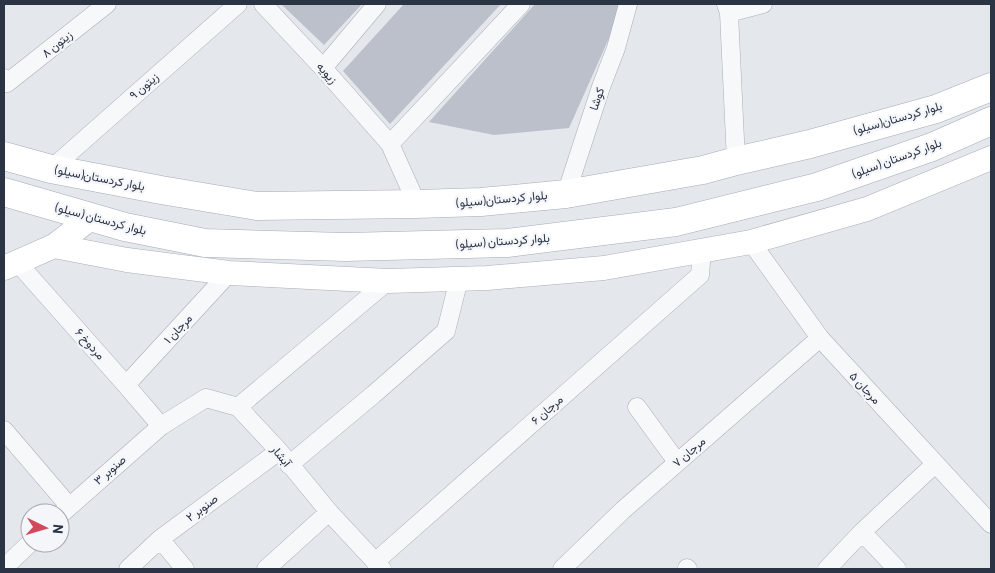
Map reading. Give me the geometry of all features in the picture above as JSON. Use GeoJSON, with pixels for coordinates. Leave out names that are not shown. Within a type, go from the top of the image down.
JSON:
{"type":"FeatureCollection","features":[{"type":"Feature","properties":{"kind":"main road","name":"بلوار کردستان(سیلو)"},"geometry":{"type":"LineString","coordinates":[[4,156],[51,169],[257,206],[481,202],[566,194],[703,170],[810,144],[936,109],[991,86]]}},
{"type":"Feature","properties":{"kind":"main road","name":"بلوار کردستان (سیلو)"},"geometry":{"type":"LineString","coordinates":[[4,192],[125,227],[205,242],[346,247],[507,243],[676,222],[817,187],[932,147],[991,121]]}},
{"type":"Feature","properties":{"kind":"street","name":"زیتون ۸"},"geometry":{"type":"LineString","coordinates":[[5,81],[107,4]]}},
{"type":"Feature","properties":{"kind":"street","name":"زیتون ۹"},"geometry":{"type":"LineString","coordinates":[[51,169],[238,4]]}},
{"type":"Feature","properties":{"kind":"street","name":"زیویه"},"geometry":{"type":"LineString","coordinates":[[263,4],[390,144],[417,204]]}},
{"type":"Feature","properties":{"kind":"street"},"geometry":{"type":"LineString","coordinates":[[323,68],[376,4]]}},
{"type":"Feature","properties":{"kind":"street"},"geometry":{"type":"LineString","coordinates":[[390,144],[521,4]]}},
{"type":"Feature","properties":{"kind":"street","name":"کوشا"},"geometry":{"type":"LineString","coordinates":[[566,194],[600,87],[616,48],[628,4]]}},
{"type":"Feature","properties":{"kind":"street"},"geometry":{"type":"LineString","coordinates":[[736,161],[728,8],[763,4]]}},
{"type":"Feature","properties":{"kind":"street"},"geometry":{"type":"LineString","coordinates":[[54,246],[127,260],[230,273],[388,281],[487,278],[604,268],[751,242],[867,209],[991,158]]}},
{"type":"Feature","properties":{"kind":"street"},"geometry":{"type":"LineString","coordinates":[[10,265],[54,246],[91,218]]}},
{"type":"Feature","properties":{"kind":"street","name":"مرجان ۵"},"geometry":{"type":"LineString","coordinates":[[751,242],[820,338],[991,524]]}},
{"type":"Feature","properties":{"kind":"street","name":"مرجان ۶"},"geometry":{"type":"LineString","coordinates":[[379,566],[700,275],[702,250]]}},
{"type":"Feature","properties":{"kind":"street","name":"مردوخ ۶"},"geometry":{"type":"LineString","coordinates":[[10,265],[126,385],[161,426]]}},
{"type":"Feature","properties":{"kind":"street","name":"مرجان ۱"},"geometry":{"type":"LineString","coordinates":[[126,385],[230,273]]}},
{"type":"Feature","properties":{"kind":"street","name":"صنوبر ۲"},"geometry":{"type":"LineString","coordinates":[[128,569],[160,539],[284,458],[374,394],[446,331],[459,279]]}},
{"type":"Feature","properties":{"kind":"street"},"geometry":{"type":"LineString","coordinates":[[161,426],[206,398],[238,407],[388,281]]}},
{"type":"Feature","properties":{"kind":"street","name":"مرجان ۷"},"geometry":{"type":"LineString","coordinates":[[562,569],[623,510],[820,338]]}},
{"type":"Feature","properties":{"kind":"street","name":"آبشار"},"geometry":{"type":"LineString","coordinates":[[238,407],[329,512],[379,566]]}},
{"type":"Feature","properties":{"kind":"street"},"geometry":{"type":"LineString","coordinates":[[636,407],[677,462]]}},
{"type":"Feature","properties":{"kind":"street","name":"صنوبر ۳"},"geometry":{"type":"LineString","coordinates":[[70,506],[161,426]]}},
{"type":"Feature","properties":{"kind":"street"},"geometry":{"type":"LineString","coordinates":[[4,430],[60,503]]}},
{"type":"Feature","properties":{"kind":"street"},"geometry":{"type":"LineString","coordinates":[[827,569],[862,532],[935,464]]}},
{"type":"Feature","properties":{"kind":"street"},"geometry":{"type":"LineString","coordinates":[[266,569],[329,512]]}},
{"type":"Feature","properties":{"kind":"street"},"geometry":{"type":"LineString","coordinates":[[862,532],[897,569]]}},
{"type":"Feature","properties":{"kind":"street"},"geometry":{"type":"LineString","coordinates":[[160,539],[185,569]]}},
{"type":"Feature","properties":{"kind":"street"},"geometry":{"type":"LineString","coordinates":[[4,568],[20,553]]}},
{"type":"Feature","properties":{"kind":"building"},"geometry":{"type":"Polygon","coordinates":[[[281,4],[362,4],[324,45],[281,4]]]}},
{"type":"Feature","properties":{"kind":"building"},"geometry":{"type":"Polygon","coordinates":[[[404,4],[501,4],[390,124],[343,71],[404,4]]]}},
{"type":"Feature","properties":{"kind":"building"},"geometry":{"type":"Polygon","coordinates":[[[535,4],[621,4],[618,18],[569,128],[494,135],[429,122],[535,4]]]}}]}
